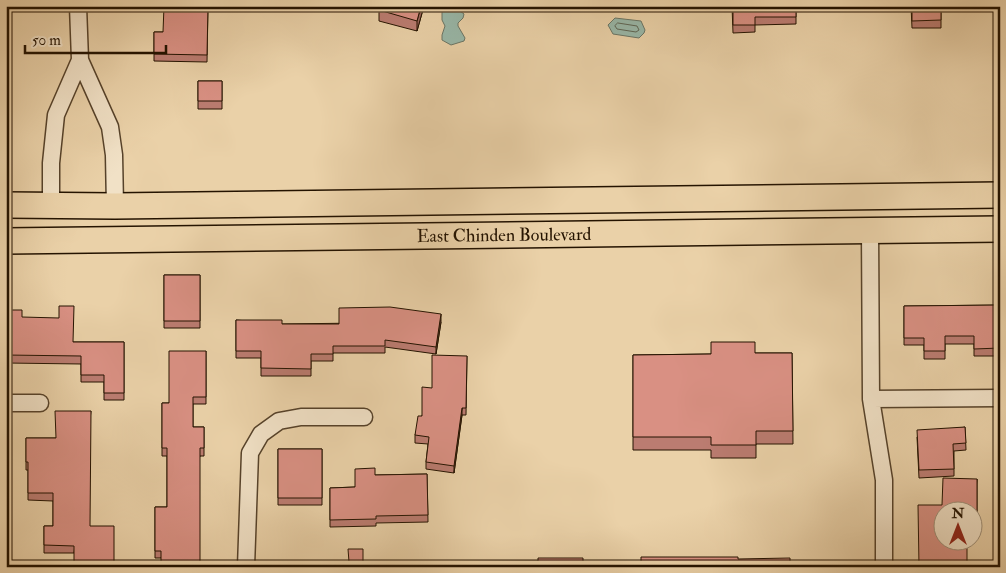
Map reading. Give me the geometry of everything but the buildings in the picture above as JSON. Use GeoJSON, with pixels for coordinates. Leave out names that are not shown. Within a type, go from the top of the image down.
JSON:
{"type":"FeatureCollection","features":[{"type":"Feature","properties":{"kind":"main road","name":"East Chinden Boulevard"},"geometry":{"type":"LineString","coordinates":[[6,205],[115,206],[1000,195]]}},
{"type":"Feature","properties":{"kind":"main road"},"geometry":{"type":"LineString","coordinates":[[6,224],[72,224],[115,206]]}},
{"type":"Feature","properties":{"kind":"main road"},"geometry":{"type":"LineString","coordinates":[[870,230],[914,211],[1000,210]]}},
{"type":"Feature","properties":{"kind":"main road","name":"East Chinden Boulevard"},"geometry":{"type":"LineString","coordinates":[[6,240],[1000,229]]}},
{"type":"Feature","properties":{"kind":"street"},"geometry":{"type":"LineString","coordinates":[[78,6],[80,60],[110,127],[114,155],[115,206]]}},
{"type":"Feature","properties":{"kind":"street"},"geometry":{"type":"LineString","coordinates":[[51,205],[51,162],[56,115],[80,60]]}},
{"type":"Feature","properties":{"kind":"street"},"geometry":{"type":"LineString","coordinates":[[870,230],[871,399],[884,480],[884,567]]}},
{"type":"Feature","properties":{"kind":"street"},"geometry":{"type":"LineString","coordinates":[[871,399],[1000,398]]}},
{"type":"Feature","properties":{"kind":"street"},"geometry":{"type":"LineString","coordinates":[[6,403],[40,403]]}},
{"type":"Feature","properties":{"kind":"street"},"geometry":{"type":"LineString","coordinates":[[246,567],[250,453],[261,434],[280,421],[301,417],[364,417]]}},
{"type":"Feature","properties":{"kind":"water"},"geometry":{"type":"Polygon","coordinates":[[[442,6],[451,6],[464,14],[458,26],[465,38],[464,41],[451,45],[442,40],[445,26],[442,20],[442,6]]]}},
{"type":"Feature","properties":{"kind":"water"},"geometry":{"type":"Polygon","coordinates":[[[615,18],[641,21],[645,30],[644,33],[639,38],[613,34],[608,25],[615,18]]]}}]}
